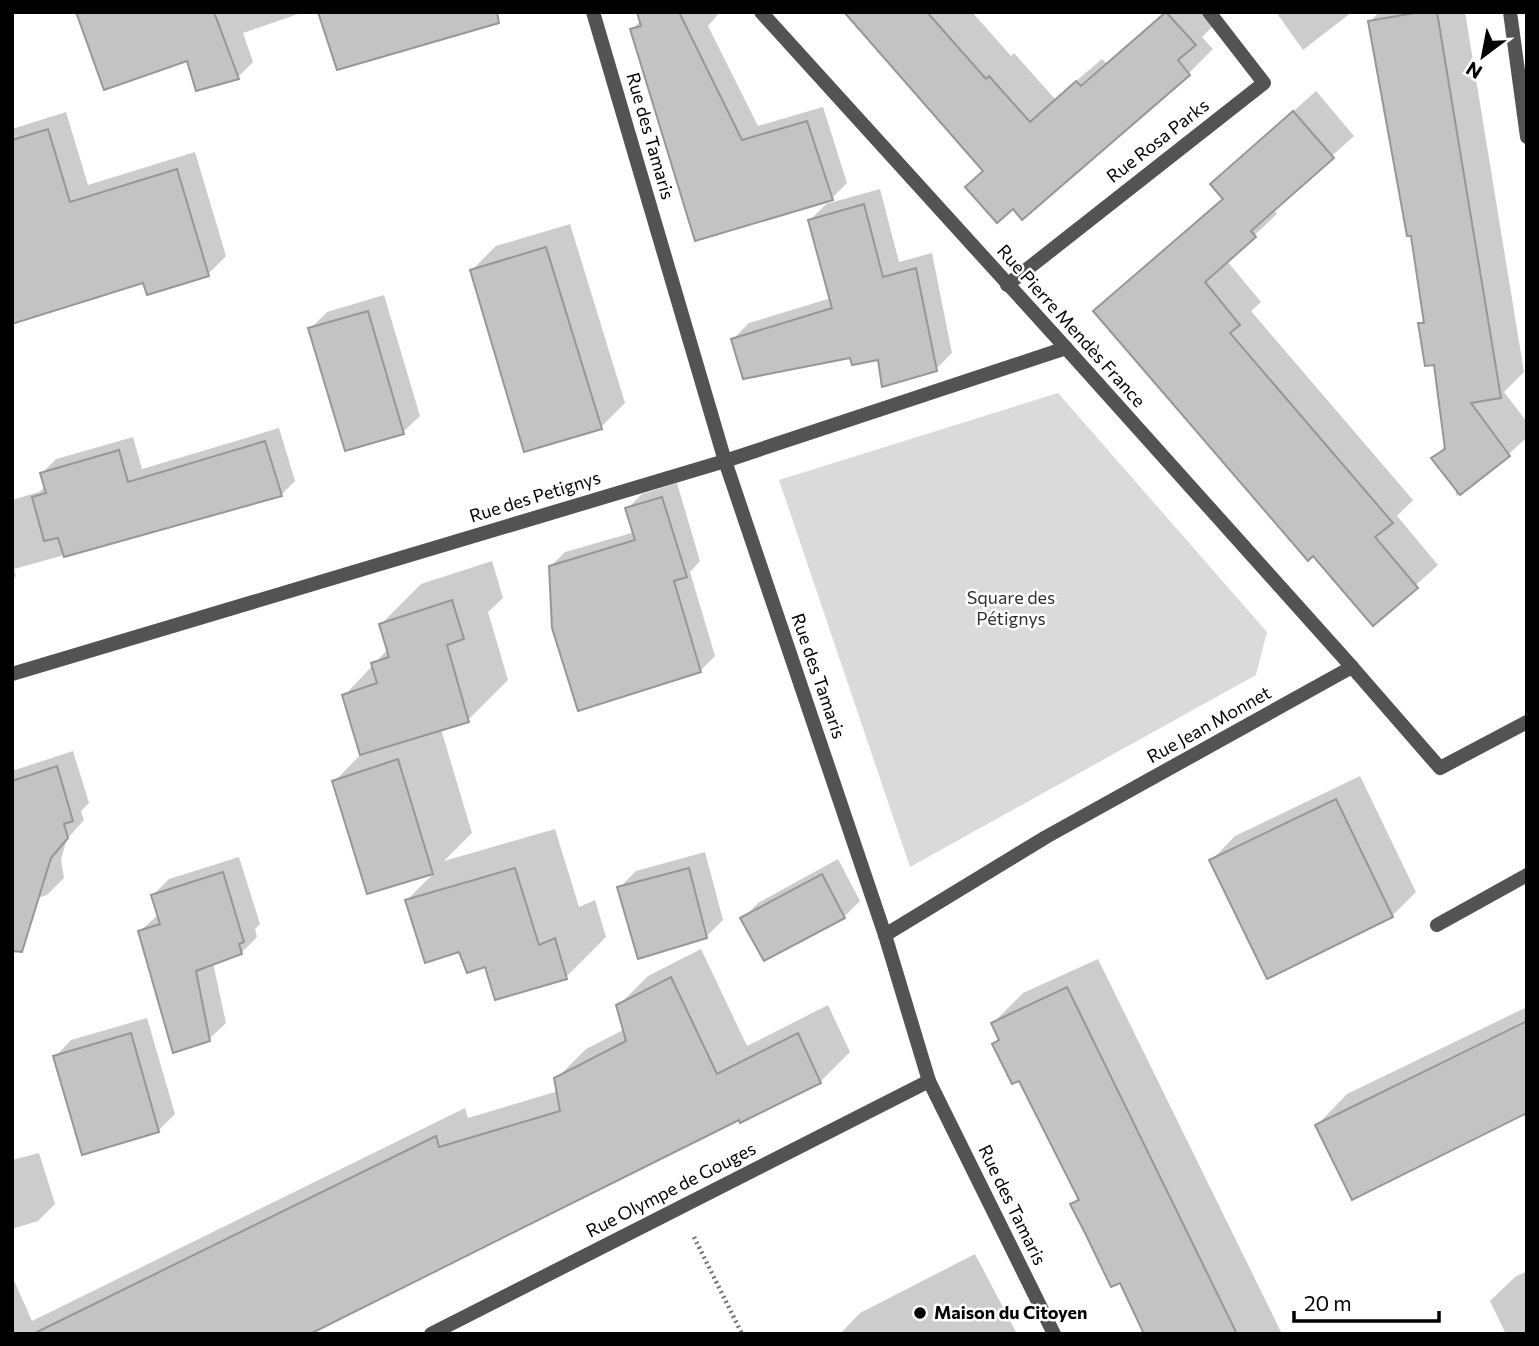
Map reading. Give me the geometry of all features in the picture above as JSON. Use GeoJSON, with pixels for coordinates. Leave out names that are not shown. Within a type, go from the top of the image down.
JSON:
{"type":"FeatureCollection","features":[{"type":"Feature","properties":{"kind":"street","name":"Rue des Tamaris"},"geometry":{"type":"LineString","coordinates":[[593,12],[726,461],[885,935],[929,1081],[1054,1334]]}},
{"type":"Feature","properties":{"kind":"street","name":"Rue Pierre Mendès France"},"geometry":{"type":"LineString","coordinates":[[761,12],[1352,667]]}},
{"type":"Feature","properties":{"kind":"street","name":"Rue Rosa Parks"},"geometry":{"type":"LineString","coordinates":[[1007,285],[1264,83],[1209,12]]}},
{"type":"Feature","properties":{"kind":"street"},"geometry":{"type":"LineString","coordinates":[[1510,12],[1527,137]]}},
{"type":"Feature","properties":{"kind":"street","name":"Rue des Petignys"},"geometry":{"type":"LineString","coordinates":[[12,674],[726,461],[1066,348]]}},
{"type":"Feature","properties":{"kind":"street"},"geometry":{"type":"LineString","coordinates":[[1352,667],[1440,768],[1527,722]]}},
{"type":"Feature","properties":{"kind":"street","name":"Rue Jean Monnet"},"geometry":{"type":"LineString","coordinates":[[885,935],[1046,837],[1352,667]]}},
{"type":"Feature","properties":{"kind":"street"},"geometry":{"type":"LineString","coordinates":[[1437,925],[1527,874]]}},
{"type":"Feature","properties":{"kind":"street","name":"Rue Olympe de Gouges"},"geometry":{"type":"LineString","coordinates":[[431,1334],[929,1081]]}},
{"type":"Feature","properties":{"kind":"path"},"geometry":{"type":"LineString","coordinates":[[680,1208],[742,1334]]}},
{"type":"Feature","properties":{"kind":"green space","name":"Square des Pétignys"},"geometry":{"type":"Polygon","coordinates":[[[1058,393],[1267,632],[1256,675],[910,867],[779,480],[1058,393]]]}},
{"type":"Feature","properties":{"kind":"building"},"geometry":{"type":"Polygon","coordinates":[[[76,12],[214,12],[239,79],[196,91],[187,61],[104,90],[76,12]]]}},
{"type":"Feature","properties":{"kind":"building"},"geometry":{"type":"Polygon","coordinates":[[[318,12],[497,12],[499,23],[337,70],[318,12]]]}},
{"type":"Feature","properties":{"kind":"building"},"geometry":{"type":"Polygon","coordinates":[[[637,12],[679,12],[742,140],[807,121],[833,200],[695,241],[630,29],[641,26],[637,12]]]}},
{"type":"Feature","properties":{"kind":"building"},"geometry":{"type":"Polygon","coordinates":[[[844,12],[927,12],[986,79],[989,76],[1030,122],[1076,81],[1081,86],[1166,12],[1196,45],[1178,60],[1190,75],[1022,220],[1013,209],[997,223],[965,187],[983,171],[844,12]]]}},
{"type":"Feature","properties":{"kind":"building"},"geometry":{"type":"Polygon","coordinates":[[[1420,12],[1437,12],[1501,398],[1471,403],[1510,456],[1460,495],[1431,458],[1445,449],[1434,365],[1425,366],[1418,323],[1424,323],[1411,236],[1407,236],[1368,21],[1420,12]]]}},
{"type":"Feature","properties":{"kind":"building"},"geometry":{"type":"Polygon","coordinates":[[[1293,111],[1334,158],[1251,231],[1256,237],[1205,282],[1240,325],[1230,333],[1393,523],[1375,537],[1418,588],[1373,626],[1313,556],[1308,561],[1093,311],[1223,199],[1210,184],[1293,111]]]}},
{"type":"Feature","properties":{"kind":"building"},"geometry":{"type":"Polygon","coordinates":[[[48,129],[70,202],[177,169],[209,276],[147,295],[143,283],[12,324],[12,140],[48,129]]]}},
{"type":"Feature","properties":{"kind":"building"},"geometry":{"type":"Polygon","coordinates":[[[864,204],[883,277],[916,268],[937,371],[882,387],[878,360],[852,365],[850,358],[743,379],[731,339],[832,308],[808,220],[864,204]]]}},
{"type":"Feature","properties":{"kind":"building"},"geometry":{"type":"Polygon","coordinates":[[[546,247],[602,429],[524,452],[470,270],[546,247]]]}},
{"type":"Feature","properties":{"kind":"building"},"geometry":{"type":"Polygon","coordinates":[[[368,311],[404,434],[345,451],[308,328],[368,311]]]}},
{"type":"Feature","properties":{"kind":"building"},"geometry":{"type":"Polygon","coordinates":[[[265,441],[282,496],[64,557],[58,538],[44,541],[32,497],[46,493],[40,473],[119,450],[128,482],[265,441]]]}},
{"type":"Feature","properties":{"kind":"building"},"geometry":{"type":"Polygon","coordinates":[[[662,497],[687,577],[674,581],[701,672],[578,711],[552,628],[549,566],[635,540],[625,508],[662,497]]]}},
{"type":"Feature","properties":{"kind":"building"},"geometry":{"type":"Polygon","coordinates":[[[452,600],[464,639],[447,645],[469,722],[360,755],[342,695],[377,683],[371,663],[389,657],[379,624],[452,600]]]}},
{"type":"Feature","properties":{"kind":"building"},"geometry":{"type":"Polygon","coordinates":[[[398,759],[433,874],[367,894],[332,781],[398,759]]]}},
{"type":"Feature","properties":{"kind":"building"},"geometry":{"type":"Polygon","coordinates":[[[57,766],[73,821],[64,824],[68,838],[51,858],[22,952],[12,951],[12,781],[57,766]]]}},
{"type":"Feature","properties":{"kind":"building"},"geometry":{"type":"Polygon","coordinates":[[[1336,799],[1393,917],[1267,979],[1209,860],[1336,799]]]}},
{"type":"Feature","properties":{"kind":"building"},"geometry":{"type":"Polygon","coordinates":[[[515,868],[539,945],[555,938],[567,979],[495,1000],[485,967],[467,973],[459,952],[425,963],[405,900],[515,868]]]}},
{"type":"Feature","properties":{"kind":"building"},"geometry":{"type":"Polygon","coordinates":[[[689,868],[707,938],[638,959],[617,887],[689,868]]]}},
{"type":"Feature","properties":{"kind":"building"},"geometry":{"type":"Polygon","coordinates":[[[223,872],[244,942],[239,944],[242,954],[196,971],[210,1041],[173,1053],[138,931],[160,924],[151,895],[223,872]]]}},
{"type":"Feature","properties":{"kind":"building"},"geometry":{"type":"Polygon","coordinates":[[[822,874],[845,918],[764,961],[740,918],[822,874]]]}},
{"type":"Feature","properties":{"kind":"building"},"geometry":{"type":"Polygon","coordinates":[[[671,977],[717,1074],[798,1033],[821,1083],[740,1123],[739,1120],[310,1334],[33,1334],[436,1136],[439,1147],[560,1111],[554,1078],[626,1041],[616,1005],[671,977]]]}},
{"type":"Feature","properties":{"kind":"building"},"geometry":{"type":"Polygon","coordinates":[[[1067,987],[1237,1334],[1144,1334],[1120,1283],[1111,1287],[1070,1204],[1079,1200],[1019,1081],[1012,1084],[992,1044],[999,1040],[991,1023],[1067,987]]]}},
{"type":"Feature","properties":{"kind":"building"},"geometry":{"type":"Polygon","coordinates":[[[1527,1021],[1527,1113],[1352,1200],[1315,1125],[1527,1021]]]}},
{"type":"Feature","properties":{"kind":"building"},"geometry":{"type":"Polygon","coordinates":[[[131,1033],[159,1132],[82,1155],[53,1056],[131,1033]]]}},
{"type":"Feature","properties":{"kind":"place","name":"Maison du Citoyen"},"geometry":{"type":"Point","coordinates":[920,1313]}}]}
